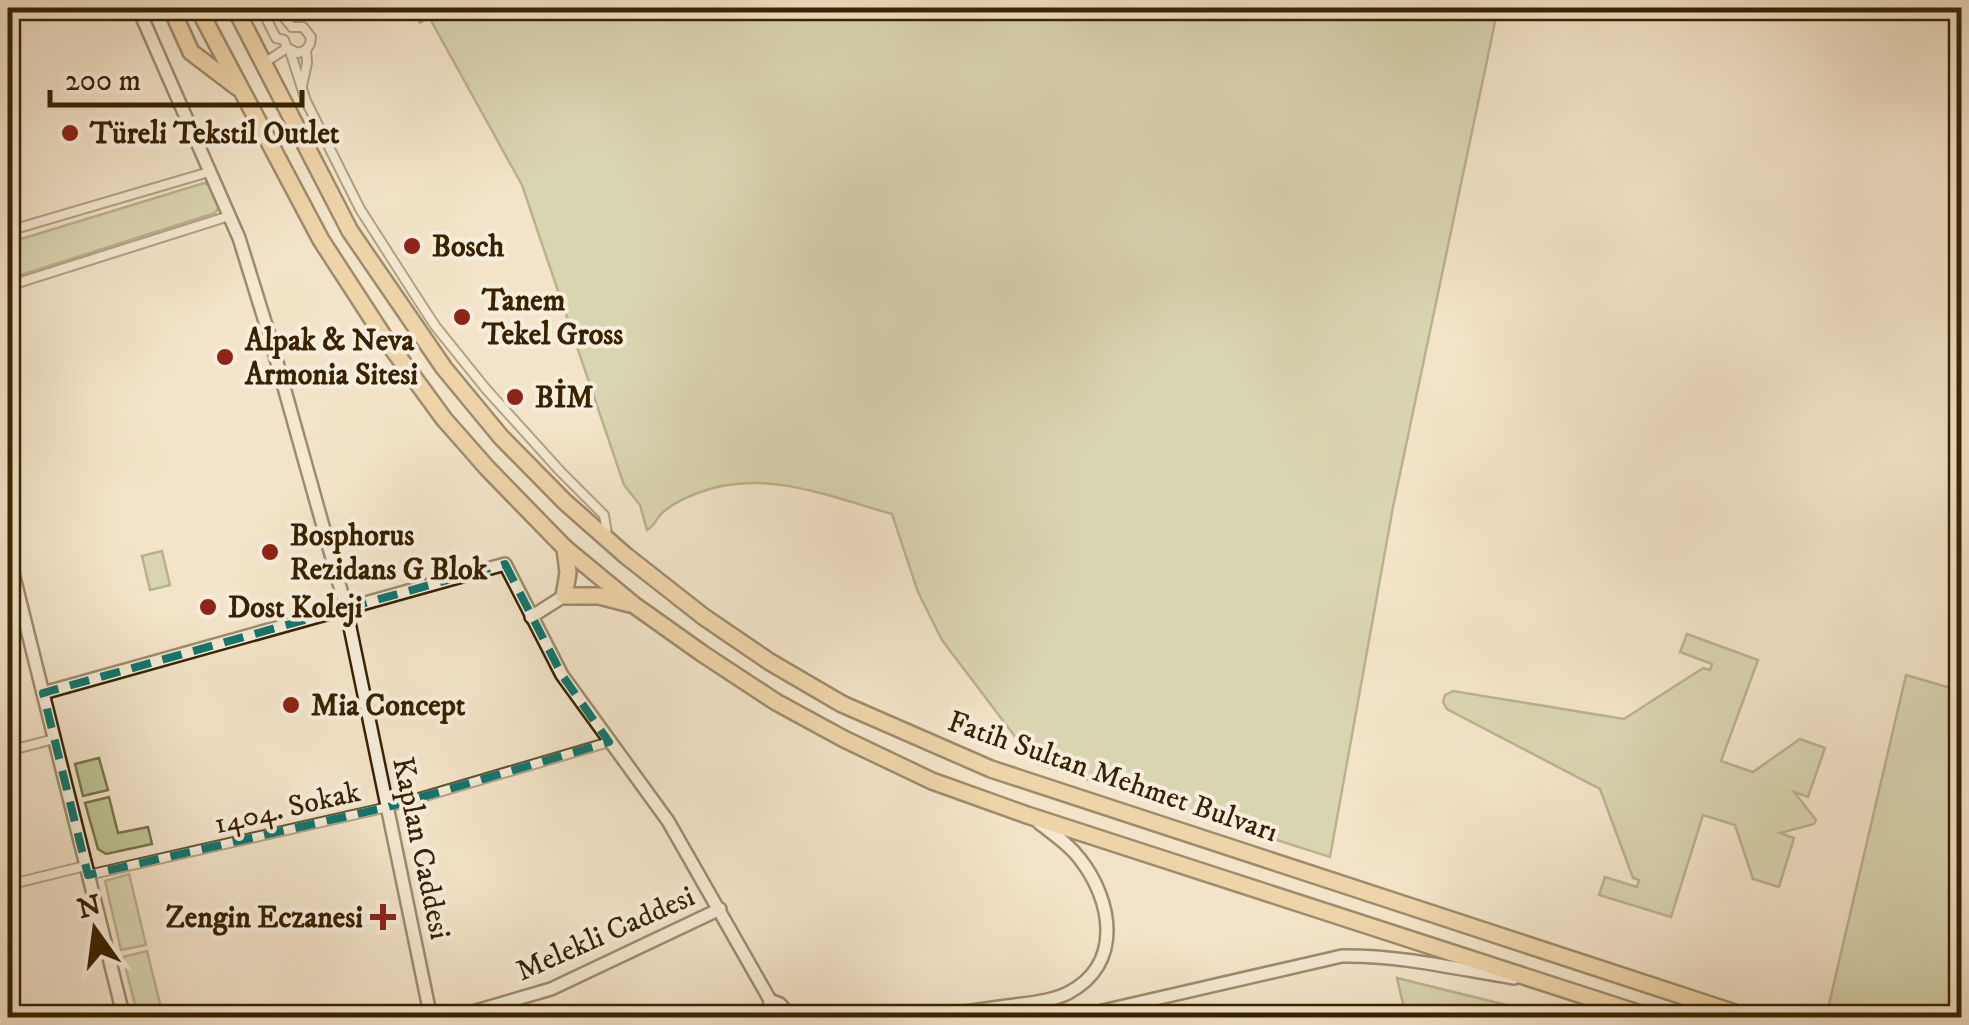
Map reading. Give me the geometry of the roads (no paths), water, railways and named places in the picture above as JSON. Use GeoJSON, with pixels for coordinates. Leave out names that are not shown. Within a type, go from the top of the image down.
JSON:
{"type":"FeatureCollection","features":[{"type":"Feature","properties":{"kind":"highway"},"geometry":{"type":"LineString","coordinates":[[171,8],[191,52],[241,90]]}},
{"type":"Feature","properties":{"kind":"highway","name":"Fatih Sultan Mehmet Bulvarı"},"geometry":{"type":"LineString","coordinates":[[198,8],[321,240],[384,337],[444,419],[565,548],[634,605],[703,654],[776,702],[932,781],[1654,1018]]}},
{"type":"Feature","properties":{"kind":"highway","name":"Fatih Sultan Mehmet Bulvarı"},"geometry":{"type":"LineString","coordinates":[[235,8],[350,231],[429,332],[444,368],[565,502],[704,617],[770,662],[842,704],[991,769],[1750,1018]]}},
{"type":"Feature","properties":{"kind":"highway"},"geometry":{"type":"LineString","coordinates":[[565,548],[568,572],[564,596],[598,596],[634,605]]}},
{"type":"Feature","properties":{"kind":"street"},"geometry":{"type":"LineString","coordinates":[[8,11],[20,8]]}},
{"type":"Feature","properties":{"kind":"street","name":"Kaplan Caddesi"},"geometry":{"type":"LineString","coordinates":[[138,8],[229,216],[271,341],[346,608],[430,1018]]}},
{"type":"Feature","properties":{"kind":"street"},"geometry":{"type":"LineString","coordinates":[[261,8],[276,38],[298,53],[306,50]]}},
{"type":"Feature","properties":{"kind":"street"},"geometry":{"type":"LineString","coordinates":[[276,8],[292,27]]}},
{"type":"Feature","properties":{"kind":"street"},"geometry":{"type":"LineString","coordinates":[[301,87],[311,41],[304,28],[292,27],[286,32],[287,46],[301,87],[360,209],[429,332],[604,515],[608,540]]}},
{"type":"Feature","properties":{"kind":"street"},"geometry":{"type":"LineString","coordinates":[[264,64],[287,46]]}},
{"type":"Feature","properties":{"kind":"street"},"geometry":{"type":"LineString","coordinates":[[8,231],[209,172]]}},
{"type":"Feature","properties":{"kind":"street"},"geometry":{"type":"LineString","coordinates":[[8,286],[229,216]]}},
{"type":"Feature","properties":{"kind":"street"},"geometry":{"type":"LineString","coordinates":[[8,553],[14,607],[43,693],[123,1018]]}},
{"type":"Feature","properties":{"kind":"street"},"geometry":{"type":"LineString","coordinates":[[43,693],[505,564],[562,675],[668,820],[770,1000],[772,1018]]}},
{"type":"Feature","properties":{"kind":"street"},"geometry":{"type":"LineString","coordinates":[[531,618],[564,596]]}},
{"type":"Feature","properties":{"kind":"street"},"geometry":{"type":"LineString","coordinates":[[8,751],[54,739]]}},
{"type":"Feature","properties":{"kind":"street","name":"1404. Sokak"},"geometry":{"type":"LineString","coordinates":[[8,885],[388,807],[609,742]]}},
{"type":"Feature","properties":{"kind":"street"},"geometry":{"type":"LineString","coordinates":[[922,1018],[1066,994],[1093,973],[1103,956],[1108,936],[1106,916],[1093,878],[1079,856],[1027,815]]}},
{"type":"Feature","properties":{"kind":"street","name":"Melekli Caddesi"},"geometry":{"type":"LineString","coordinates":[[452,1018],[552,989],[720,910]]}},
{"type":"Feature","properties":{"kind":"street"},"geometry":{"type":"LineString","coordinates":[[1072,1018],[1342,956],[1399,959],[1553,985]]}},
{"type":"Feature","properties":{"kind":"street"},"geometry":{"type":"LineString","coordinates":[[770,1000],[780,1004],[792,1018]]}},
{"type":"Feature","properties":{"kind":"place","name":"Türeli Tekstil Outlet"},"geometry":{"type":"Point","coordinates":[70,133]}},
{"type":"Feature","properties":{"kind":"place","name":"Bosch"},"geometry":{"type":"Point","coordinates":[412,246]}},
{"type":"Feature","properties":{"kind":"place","name":"Tanem Tekel Gross"},"geometry":{"type":"Point","coordinates":[462,317]}},
{"type":"Feature","properties":{"kind":"place","name":"Alpak & Neva Armonia Sitesi"},"geometry":{"type":"Point","coordinates":[225,357]}},
{"type":"Feature","properties":{"kind":"place","name":"BİM"},"geometry":{"type":"Point","coordinates":[515,397]}},
{"type":"Feature","properties":{"kind":"place","name":"Bosphorus Rezidans G Blok"},"geometry":{"type":"Point","coordinates":[270,552]}},
{"type":"Feature","properties":{"kind":"place","name":"Dost Koleji"},"geometry":{"type":"Point","coordinates":[208,607]}},
{"type":"Feature","properties":{"kind":"place","name":"Mia Concept"},"geometry":{"type":"Point","coordinates":[291,705]}},
{"type":"Feature","properties":{"kind":"place","name":"Zengin Eczanesi"},"geometry":{"type":"Point","coordinates":[383,917]}}]}
